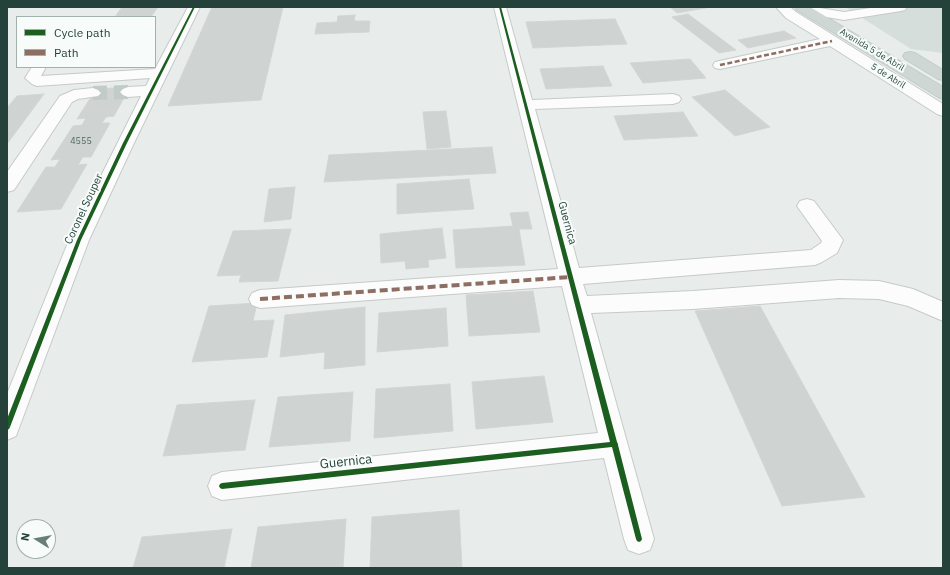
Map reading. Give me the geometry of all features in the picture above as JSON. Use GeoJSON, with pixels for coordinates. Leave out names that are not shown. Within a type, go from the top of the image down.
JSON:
{"type":"FeatureCollection","features":[{"type":"Feature","properties":{"kind":"main road","name":"Avenida 5 de Abril"},"geometry":{"type":"LineString","coordinates":[[801,7],[943,94]]}},
{"type":"Feature","properties":{"kind":"main road","name":"Avenida 5 de Abril"},"geometry":{"type":"LineString","coordinates":[[827,7],[864,28]]}},
{"type":"Feature","properties":{"kind":"main road","name":"Avenida 5 de Abril"},"geometry":{"type":"LineString","coordinates":[[897,48],[943,76]]}},
{"type":"Feature","properties":{"kind":"street","name":"Coronel Souper"},"geometry":{"type":"LineString","coordinates":[[7,427],[80,240],[125,143],[194,7]]}},
{"type":"Feature","properties":{"kind":"street","name":"Guernica"},"geometry":{"type":"LineString","coordinates":[[500,7],[639,539]]}},
{"type":"Feature","properties":{"kind":"street","name":"5 de Abril"},"geometry":{"type":"LineString","coordinates":[[782,7],[832,41],[943,111]]}},
{"type":"Feature","properties":{"kind":"street"},"geometry":{"type":"LineString","coordinates":[[801,7],[818,12],[844,16],[901,7]]}},
{"type":"Feature","properties":{"kind":"street"},"geometry":{"type":"LineString","coordinates":[[720,65],[832,41]]}},
{"type":"Feature","properties":{"kind":"street"},"geometry":{"type":"LineString","coordinates":[[38,68],[32,78],[37,81],[156,82]]}},
{"type":"Feature","properties":{"kind":"street"},"geometry":{"type":"LineString","coordinates":[[128,92],[156,82]]}},
{"type":"Feature","properties":{"kind":"street"},"geometry":{"type":"LineString","coordinates":[[7,186],[66,99],[74,95],[93,94]]}},
{"type":"Feature","properties":{"kind":"street"},"geometry":{"type":"LineString","coordinates":[[525,105],[673,99]]}},
{"type":"Feature","properties":{"kind":"street"},"geometry":{"type":"LineString","coordinates":[[260,299],[815,257],[830,248],[834,240],[807,206]]}},
{"type":"Feature","properties":{"kind":"street"},"geometry":{"type":"LineString","coordinates":[[578,305],[693,300],[839,289],[879,290],[913,298],[943,312]]}},
{"type":"Feature","properties":{"kind":"street","name":"Guernica"},"geometry":{"type":"LineString","coordinates":[[222,486],[615,444]]}},
{"type":"Feature","properties":{"kind":"shaded area"},"geometry":{"type":"Polygon","coordinates":[[[845,7],[943,7],[943,53],[911,49],[845,7]]]}},
{"type":"Feature","properties":{"kind":"building"},"geometry":{"type":"Polygon","coordinates":[[[122,7],[158,7],[152,16],[116,16],[122,7]]]}},
{"type":"Feature","properties":{"kind":"building"},"geometry":{"type":"Polygon","coordinates":[[[212,7],[283,7],[261,100],[168,106],[212,7]]]}},
{"type":"Feature","properties":{"kind":"building"},"geometry":{"type":"Polygon","coordinates":[[[670,7],[711,7],[677,13],[670,7]]]}},
{"type":"Feature","properties":{"kind":"building"},"geometry":{"type":"Polygon","coordinates":[[[688,14],[736,50],[719,53],[672,17],[688,14]]]}},
{"type":"Feature","properties":{"kind":"building"},"geometry":{"type":"Polygon","coordinates":[[[355,15],[354,21],[370,21],[369,32],[315,34],[317,23],[337,22],[338,16],[355,15]]]}},
{"type":"Feature","properties":{"kind":"building"},"geometry":{"type":"Polygon","coordinates":[[[615,19],[627,44],[533,48],[526,22],[615,19]]]}},
{"type":"Feature","properties":{"kind":"building"},"geometry":{"type":"Polygon","coordinates":[[[784,31],[796,38],[748,48],[738,40],[784,31]]]}},
{"type":"Feature","properties":{"kind":"building"},"geometry":{"type":"Polygon","coordinates":[[[690,59],[706,78],[643,83],[630,63],[690,59]]]}},
{"type":"Feature","properties":{"kind":"building"},"geometry":{"type":"Polygon","coordinates":[[[603,66],[612,86],[546,89],[540,69],[603,66]]]}},
{"type":"Feature","properties":{"kind":"building"},"geometry":{"type":"Polygon","coordinates":[[[130,87],[114,116],[106,117],[102,123],[110,123],[91,157],[83,157],[78,165],[87,164],[61,209],[17,212],[46,167],[55,167],[60,159],[51,160],[73,126],[82,125],[86,118],[77,119],[96,89],[130,87]]]}},
{"type":"Feature","properties":{"kind":"building"},"geometry":{"type":"Polygon","coordinates":[[[725,90],[770,127],[735,136],[692,97],[725,90]]]}},
{"type":"Feature","properties":{"kind":"building"},"geometry":{"type":"Polygon","coordinates":[[[44,94],[7,144],[7,108],[17,96],[44,94]]]}},
{"type":"Feature","properties":{"kind":"building"},"geometry":{"type":"Polygon","coordinates":[[[446,111],[451,147],[427,149],[423,112],[446,111]]]}},
{"type":"Feature","properties":{"kind":"building"},"geometry":{"type":"Polygon","coordinates":[[[683,112],[698,136],[624,140],[614,116],[683,112]]]}},
{"type":"Feature","properties":{"kind":"building"},"geometry":{"type":"Polygon","coordinates":[[[492,147],[496,173],[324,182],[329,155],[492,147]]]}},
{"type":"Feature","properties":{"kind":"building"},"geometry":{"type":"Polygon","coordinates":[[[469,179],[474,209],[397,214],[397,184],[469,179]]]}},
{"type":"Feature","properties":{"kind":"building"},"geometry":{"type":"Polygon","coordinates":[[[295,187],[291,219],[264,222],[269,189],[295,187]]]}},
{"type":"Feature","properties":{"kind":"building"},"geometry":{"type":"Polygon","coordinates":[[[528,212],[532,229],[519,229],[525,265],[456,268],[453,230],[513,226],[510,213],[528,212]]]}},
{"type":"Feature","properties":{"kind":"building"},"geometry":{"type":"Polygon","coordinates":[[[442,228],[446,258],[428,260],[429,267],[406,269],[405,261],[381,263],[380,234],[442,228]]]}},
{"type":"Feature","properties":{"kind":"building"},"geometry":{"type":"Polygon","coordinates":[[[291,229],[278,281],[239,282],[241,275],[217,276],[233,231],[291,229]]]}},
{"type":"Feature","properties":{"kind":"building"},"geometry":{"type":"Polygon","coordinates":[[[533,291],[540,332],[469,336],[466,295],[533,291]]]}},
{"type":"Feature","properties":{"kind":"building"},"geometry":{"type":"Polygon","coordinates":[[[257,303],[253,321],[274,320],[267,357],[192,362],[209,306],[257,303]]]}},
{"type":"Feature","properties":{"kind":"building"},"geometry":{"type":"Polygon","coordinates":[[[760,306],[865,497],[782,506],[695,311],[760,306]]]}},
{"type":"Feature","properties":{"kind":"building"},"geometry":{"type":"Polygon","coordinates":[[[365,307],[365,365],[324,369],[325,352],[280,357],[285,315],[365,307]]]}},
{"type":"Feature","properties":{"kind":"building"},"geometry":{"type":"Polygon","coordinates":[[[446,308],[448,346],[377,352],[379,313],[446,308]]]}},
{"type":"Feature","properties":{"kind":"building"},"geometry":{"type":"Polygon","coordinates":[[[544,376],[553,422],[476,429],[472,382],[544,376]]]}},
{"type":"Feature","properties":{"kind":"building"},"geometry":{"type":"Polygon","coordinates":[[[450,384],[453,431],[374,438],[376,389],[450,384]]]}},
{"type":"Feature","properties":{"kind":"building"},"geometry":{"type":"Polygon","coordinates":[[[353,392],[350,441],[269,447],[278,397],[353,392]]]}},
{"type":"Feature","properties":{"kind":"building"},"geometry":{"type":"Polygon","coordinates":[[[255,400],[245,450],[163,456],[177,405],[255,400]]]}},
{"type":"Feature","properties":{"kind":"building"},"geometry":{"type":"Polygon","coordinates":[[[459,510],[462,568],[370,568],[372,517],[459,510]]]}},
{"type":"Feature","properties":{"kind":"building"},"geometry":{"type":"Polygon","coordinates":[[[346,519],[343,568],[251,568],[258,527],[346,519]]]}},
{"type":"Feature","properties":{"kind":"building"},"geometry":{"type":"Polygon","coordinates":[[[232,529],[224,568],[133,568],[142,537],[232,529]]]}},
{"type":"Feature","properties":{"kind":"tunnel"},"geometry":{"type":"LineString","coordinates":[[93,93],[128,92]]}},
{"type":"Feature","properties":{"kind":"marked path"},"geometry":{"type":"LineString","coordinates":[[720,65],[832,41]]}},
{"type":"Feature","properties":{"kind":"marked path"},"geometry":{"type":"LineString","coordinates":[[260,299],[571,277]]}},
{"type":"Feature","properties":{"kind":"cycle path"},"geometry":{"type":"LineString","coordinates":[[7,427],[79,240],[125,143],[194,7]]}},
{"type":"Feature","properties":{"kind":"cycle path"},"geometry":{"type":"LineString","coordinates":[[500,7],[639,539]]}},
{"type":"Feature","properties":{"kind":"cycle path"},"geometry":{"type":"LineString","coordinates":[[222,486],[615,444]]}}]}
